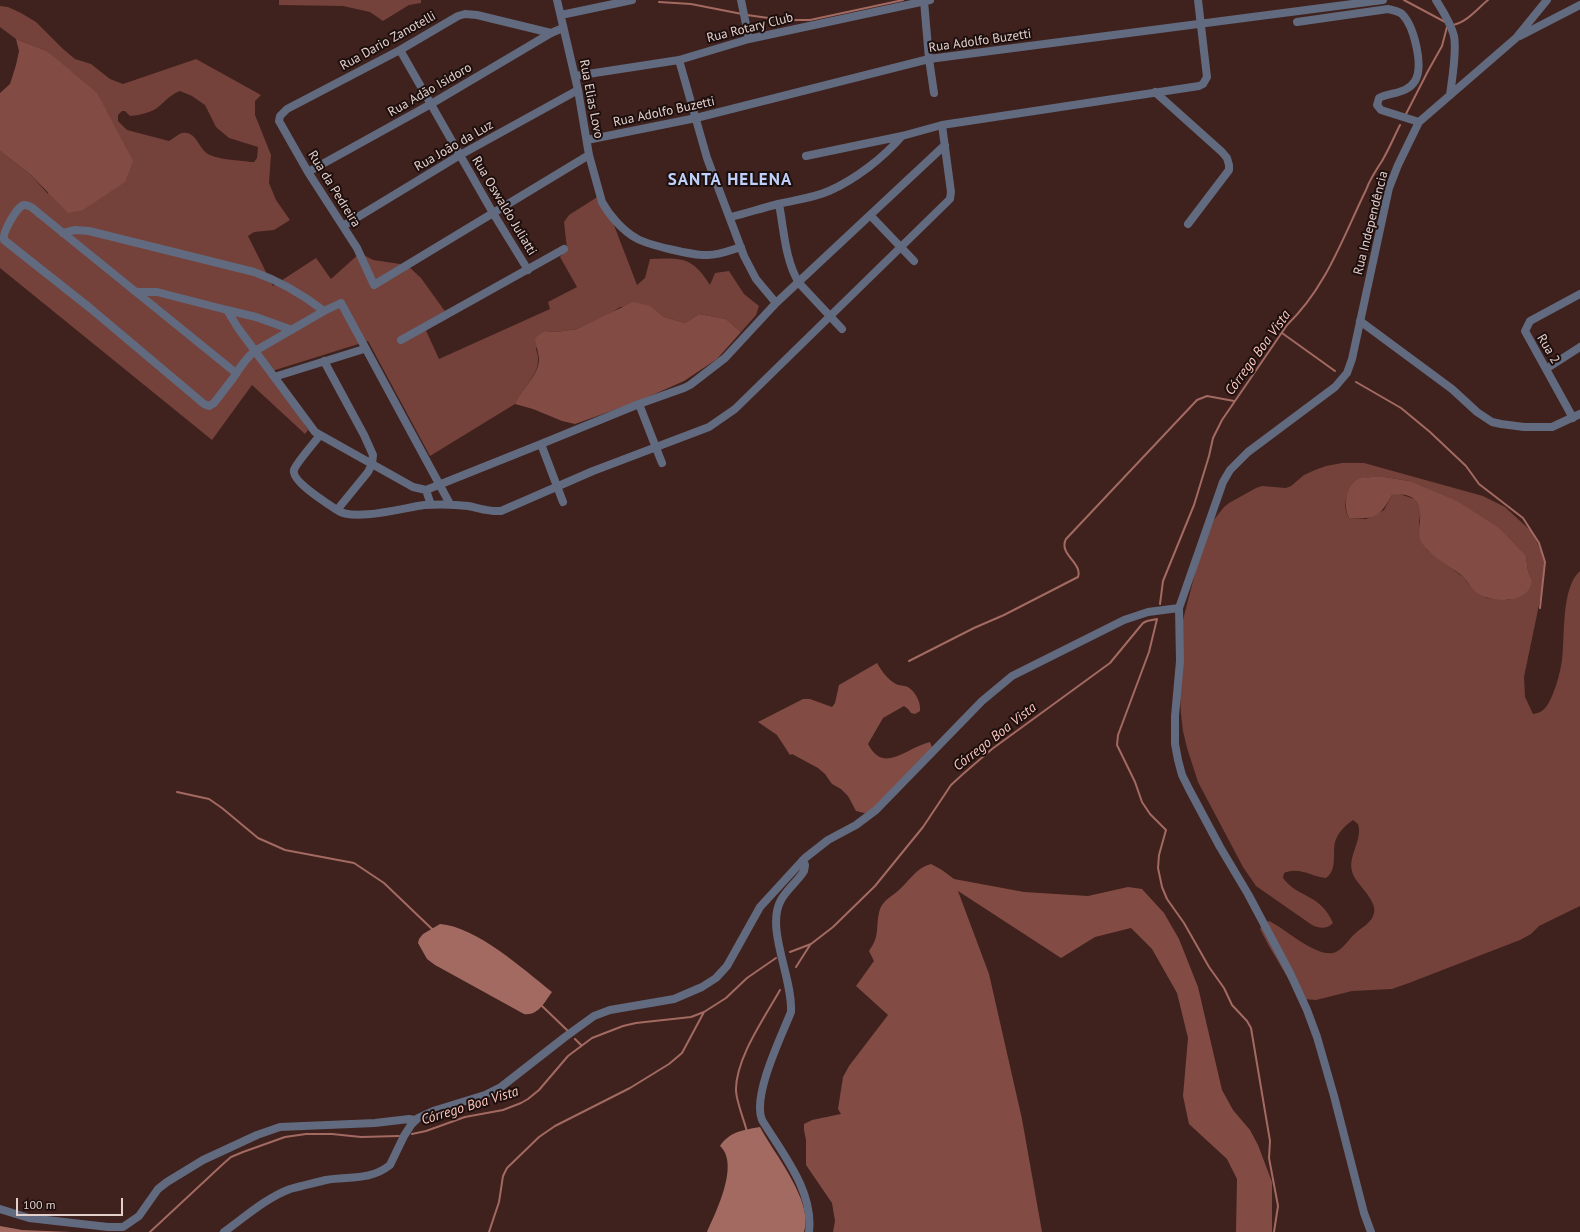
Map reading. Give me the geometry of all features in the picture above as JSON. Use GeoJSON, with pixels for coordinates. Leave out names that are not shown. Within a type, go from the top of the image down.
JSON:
{"type":"FeatureCollection","features":[{"type":"Feature","properties":{"kind":"street","name":"Rua Elias Lovo"},"geometry":{"type":"LineString","coordinates":[[557,0],[578,90],[589,155],[605,209],[629,234],[642,241],[684,252],[707,256],[741,247]]}},
{"type":"Feature","properties":{"kind":"street"},"geometry":{"type":"LineString","coordinates":[[561,15],[632,0]]}},
{"type":"Feature","properties":{"kind":"street"},"geometry":{"type":"LineString","coordinates":[[806,156],[902,136],[942,125],[1199,86],[1203,84],[1207,77],[1198,0]]}},
{"type":"Feature","properties":{"kind":"street","name":"Rua Adolfo Buzetti"},"geometry":{"type":"LineString","coordinates":[[587,140],[696,118],[929,59],[1383,0]]}},
{"type":"Feature","properties":{"kind":"street"},"geometry":{"type":"LineString","coordinates":[[1436,0],[1454,36],[1454,64],[1450,95]]}},
{"type":"Feature","properties":{"kind":"street"},"geometry":{"type":"LineString","coordinates":[[1516,38],[1547,0]]}},
{"type":"Feature","properties":{"kind":"street"},"geometry":{"type":"LineString","coordinates":[[927,1],[929,59],[934,93]]}},
{"type":"Feature","properties":{"kind":"street","name":"Rua Rotary Club"},"geometry":{"type":"LineString","coordinates":[[575,76],[679,60],[749,39],[927,1]]}},
{"type":"Feature","properties":{"kind":"street"},"geometry":{"type":"LineString","coordinates":[[742,4],[749,39]]}},
{"type":"Feature","properties":{"kind":"street"},"geometry":{"type":"LineString","coordinates":[[1516,38],[1580,5]]}},
{"type":"Feature","properties":{"kind":"street"},"geometry":{"type":"LineString","coordinates":[[1297,22],[1388,9],[1395,10],[1402,14],[1408,22],[1415,40],[1419,65],[1415,80],[1411,86],[1402,91],[1381,97],[1378,100],[1377,105],[1381,110],[1419,122]]}},
{"type":"Feature","properties":{"kind":"street","name":"Rua Dario Zanotelli"},"geometry":{"type":"LineString","coordinates":[[287,109],[400,50],[458,16],[465,14],[491,18],[551,33]]}},
{"type":"Feature","properties":{"kind":"street","name":"Rua Adão Isidoro"},"geometry":{"type":"LineString","coordinates":[[308,172],[431,104],[551,33],[563,28]]}},
{"type":"Feature","properties":{"kind":"street","name":"Rua Independência"},"geometry":{"type":"LineString","coordinates":[[1179,608],[1223,482],[1230,470],[1254,447],[1335,387],[1347,373],[1352,359],[1389,188],[1398,165],[1419,122],[1516,38]]}},
{"type":"Feature","properties":{"kind":"street","name":"Rua Oswaldo Juliatti"},"geometry":{"type":"LineString","coordinates":[[400,50],[493,213],[528,270]]}},
{"type":"Feature","properties":{"kind":"street"},"geometry":{"type":"LineString","coordinates":[[679,60],[707,158],[741,247],[756,279],[776,303]]}},
{"type":"Feature","properties":{"kind":"street","name":"Rua João da Luz"},"geometry":{"type":"LineString","coordinates":[[343,226],[460,155],[578,90]]}},
{"type":"Feature","properties":{"kind":"street"},"geometry":{"type":"LineString","coordinates":[[1155,92],[1222,152],[1229,164],[1229,170],[1188,224]]}},
{"type":"Feature","properties":{"kind":"street","name":"Rua da Pedreira"},"geometry":{"type":"LineString","coordinates":[[287,109],[280,116],[279,121],[308,172],[357,248],[374,285],[493,213]]}},
{"type":"Feature","properties":{"kind":"street"},"geometry":{"type":"LineString","coordinates":[[320,435],[294,470],[296,479],[337,510],[350,515],[362,515],[431,505],[450,504],[492,512],[501,511],[556,486],[709,427],[735,409],[950,199],[951,192],[942,125]]}},
{"type":"Feature","properties":{"kind":"street"},"geometry":{"type":"LineString","coordinates":[[731,218],[779,204],[812,197],[829,191],[866,169],[892,148],[902,136]]}},
{"type":"Feature","properties":{"kind":"street"},"geometry":{"type":"LineString","coordinates":[[227,310],[238,328],[310,427],[320,435],[413,487],[426,490],[639,404],[684,388],[725,358],[776,303],[945,145]]}},
{"type":"Feature","properties":{"kind":"street"},"geometry":{"type":"LineString","coordinates":[[493,213],[589,155]]}},
{"type":"Feature","properties":{"kind":"street"},"geometry":{"type":"LineString","coordinates":[[779,204],[790,264],[799,282],[842,328]]}},
{"type":"Feature","properties":{"kind":"street"},"geometry":{"type":"LineString","coordinates":[[236,373],[138,292],[28,206],[24,205],[20,207],[6,229],[3,238],[7,243],[90,308],[204,404],[211,406],[236,373],[247,357],[255,351],[324,311],[341,303],[364,349],[450,504]]}},
{"type":"Feature","properties":{"kind":"street"},"geometry":{"type":"LineString","coordinates":[[870,215],[914,261]]}},
{"type":"Feature","properties":{"kind":"street"},"geometry":{"type":"LineString","coordinates":[[63,233],[75,230],[89,231],[254,272],[272,278],[290,288],[324,311]]}},
{"type":"Feature","properties":{"kind":"street"},"geometry":{"type":"LineString","coordinates":[[401,340],[564,249]]}},
{"type":"Feature","properties":{"kind":"street"},"geometry":{"type":"LineString","coordinates":[[138,292],[157,292],[256,317],[292,330]]}},
{"type":"Feature","properties":{"kind":"street","name":"Rua 2"},"geometry":{"type":"LineString","coordinates":[[1577,416],[1546,369],[1525,331],[1530,321],[1580,294]]}},
{"type":"Feature","properties":{"kind":"street"},"geometry":{"type":"LineString","coordinates":[[1360,322],[1452,389],[1477,412],[1492,422],[1512,426],[1538,428],[1552,427],[1577,416]]}},
{"type":"Feature","properties":{"kind":"street"},"geometry":{"type":"LineString","coordinates":[[1546,369],[1580,347]]}},
{"type":"Feature","properties":{"kind":"street"},"geometry":{"type":"LineString","coordinates":[[274,377],[364,349]]}},
{"type":"Feature","properties":{"kind":"street"},"geometry":{"type":"LineString","coordinates":[[324,361],[372,450],[373,456],[372,464],[368,472],[337,510]]}},
{"type":"Feature","properties":{"kind":"street"},"geometry":{"type":"LineString","coordinates":[[639,404],[662,463]]}},
{"type":"Feature","properties":{"kind":"street"},"geometry":{"type":"LineString","coordinates":[[541,444],[563,502]]}},
{"type":"Feature","properties":{"kind":"street"},"geometry":{"type":"LineString","coordinates":[[426,490],[431,505]]}},
{"type":"Feature","properties":{"kind":"street"},"geometry":{"type":"LineString","coordinates":[[224,1232],[277,1195],[292,1189],[327,1180],[374,1175],[386,1168],[390,1165],[411,1125],[416,1120],[433,1110],[485,1095],[501,1087],[594,1016],[610,1010],[674,999],[702,988],[716,978],[726,966],[760,908],[803,860],[828,840],[856,825],[876,810],[982,701],[1012,676],[1124,620],[1148,612],[1179,608],[1180,661],[1175,716],[1175,744],[1182,774],[1220,847],[1248,894],[1290,973],[1307,1010],[1321,1050],[1364,1213],[1371,1232]]}},
{"type":"Feature","properties":{"kind":"street"},"geometry":{"type":"LineString","coordinates":[[803,860],[805,865],[804,871],[782,900],[778,909],[776,920],[777,936],[790,991],[791,1012],[763,1085],[759,1108],[762,1120],[795,1174],[802,1189],[809,1215],[809,1232]]}},
{"type":"Feature","properties":{"kind":"street"},"geometry":{"type":"LineString","coordinates":[[0,1209],[29,1218],[108,1227],[123,1227],[140,1216],[158,1189],[168,1182],[204,1160],[257,1135],[280,1128],[376,1123],[409,1119],[416,1120]]}},
{"type":"Feature","properties":{"kind":"shaded area"},"geometry":{"type":"Polygon","coordinates":[[[279,0],[421,0],[421,3],[409,5],[383,21],[370,12],[343,6],[279,5],[279,0]]]}},
{"type":"Feature","properties":{"kind":"shaded area"},"geometry":{"type":"Polygon","coordinates":[[[0,6],[8,7],[36,22],[75,59],[91,64],[110,79],[123,84],[196,59],[261,95],[255,101],[255,115],[271,155],[269,183],[276,200],[290,220],[274,230],[254,232],[248,236],[273,286],[316,258],[331,279],[360,253],[373,260],[407,265],[421,278],[447,312],[423,324],[439,359],[550,309],[548,302],[577,287],[560,257],[567,249],[564,222],[569,215],[602,194],[637,285],[645,278],[650,259],[678,259],[685,261],[697,269],[710,285],[715,273],[729,271],[744,294],[759,306],[756,315],[741,332],[726,319],[699,314],[685,323],[664,317],[651,306],[620,307],[608,315],[577,329],[556,332],[545,331],[536,349],[538,365],[532,378],[515,404],[430,456],[368,341],[269,372],[308,430],[305,434],[252,385],[212,440],[0,268],[0,151],[30,174],[48,194],[70,72],[47,51],[16,39],[0,27],[0,6]],[[180,91],[170,96],[157,108],[148,112],[130,116],[125,111],[122,111],[118,115],[118,121],[127,130],[169,141],[182,133],[191,134],[210,155],[225,159],[254,162],[257,158],[258,147],[229,138],[216,127],[205,105],[192,96],[180,91]]]}},
{"type":"Feature","properties":{"kind":"shaded area"},"geometry":{"type":"Polygon","coordinates":[[[16,39],[47,51],[97,93],[133,161],[125,182],[83,210],[68,213],[30,174],[0,151],[0,93],[10,84],[16,65],[19,51],[16,39]]]}},
{"type":"Feature","properties":{"kind":"shaded area"},"geometry":{"type":"Polygon","coordinates":[[[633,302],[651,306],[664,317],[685,323],[699,314],[726,319],[741,332],[717,359],[684,381],[639,401],[575,424],[562,421],[533,409],[515,404],[533,377],[538,366],[539,358],[535,338],[545,331],[556,332],[577,329],[633,302]]]}},
{"type":"Feature","properties":{"kind":"shaded area"},"geometry":{"type":"Polygon","coordinates":[[[1342,463],[1364,463],[1483,496],[1505,507],[1531,531],[1542,552],[1545,563],[1540,600],[1524,677],[1525,697],[1533,714],[1540,712],[1547,705],[1557,683],[1562,660],[1567,600],[1574,578],[1580,571],[1580,906],[1539,926],[1531,934],[1520,940],[1409,983],[1392,989],[1352,991],[1316,1000],[1304,999],[1289,980],[1260,929],[1263,923],[1269,921],[1311,948],[1320,952],[1329,953],[1339,950],[1355,933],[1370,921],[1373,915],[1374,907],[1370,897],[1353,875],[1351,865],[1359,836],[1358,824],[1353,820],[1338,835],[1334,847],[1334,862],[1332,870],[1326,878],[1300,871],[1290,871],[1284,873],[1283,878],[1289,885],[1322,906],[1328,913],[1333,923],[1331,925],[1323,928],[1312,925],[1256,886],[1243,867],[1198,782],[1183,731],[1177,643],[1200,554],[1213,521],[1224,507],[1256,488],[1262,486],[1286,488],[1291,486],[1304,475],[1326,466],[1342,463]],[[1384,477],[1359,479],[1347,497],[1346,512],[1349,518],[1366,519],[1384,510],[1392,495],[1399,494],[1415,499],[1421,510],[1419,522],[1422,542],[1427,550],[1463,577],[1470,586],[1487,598],[1509,600],[1532,580],[1528,571],[1526,556],[1409,481],[1384,477]]]}},
{"type":"Feature","properties":{"kind":"shaded area"},"geometry":{"type":"Polygon","coordinates":[[[1384,477],[1409,481],[1457,501],[1499,528],[1526,556],[1528,571],[1532,580],[1530,588],[1525,594],[1519,597],[1504,600],[1488,598],[1476,592],[1460,574],[1434,556],[1422,543],[1420,538],[1420,510],[1413,498],[1401,495],[1392,495],[1380,513],[1375,516],[1365,518],[1349,518],[1346,503],[1351,486],[1359,478],[1384,477]]]}},
{"type":"Feature","properties":{"kind":"shaded area"},"geometry":{"type":"Polygon","coordinates":[[[877,663],[890,680],[897,685],[908,687],[916,695],[919,701],[920,711],[915,714],[911,713],[904,706],[883,718],[868,744],[874,753],[881,757],[889,758],[930,742],[933,750],[872,812],[864,813],[856,811],[848,796],[841,789],[832,784],[825,774],[818,768],[792,754],[790,755],[777,735],[758,722],[803,699],[810,699],[832,707],[835,703],[839,685],[877,663]]]}},
{"type":"Feature","properties":{"kind":"shaded area"},"geometry":{"type":"Polygon","coordinates":[[[931,864],[954,879],[1024,892],[1088,896],[1128,887],[1142,889],[1164,913],[1179,939],[1198,987],[1222,1090],[1233,1110],[1250,1130],[1258,1145],[1272,1182],[1272,1232],[1236,1232],[1237,1179],[1227,1159],[1189,1124],[1183,1096],[1188,1038],[1177,993],[1152,949],[1131,928],[1095,937],[1061,958],[958,891],[989,974],[1022,1119],[1042,1232],[833,1232],[835,1221],[832,1203],[806,1165],[806,1140],[804,1124],[812,1120],[841,1114],[838,1109],[843,1077],[849,1066],[888,1015],[856,986],[874,961],[869,951],[875,940],[880,909],[886,900],[900,889],[917,871],[931,864]]]}},
{"type":"Feature","properties":{"kind":"shaded area"},"geometry":{"type":"Polygon","coordinates":[[[440,924],[454,927],[469,933],[499,950],[552,992],[537,1011],[524,1014],[435,965],[427,959],[418,943],[423,934],[440,924]]]}},
{"type":"Feature","properties":{"kind":"shaded area"},"geometry":{"type":"Polygon","coordinates":[[[760,1127],[791,1178],[804,1207],[806,1220],[804,1232],[707,1232],[716,1213],[727,1176],[728,1164],[726,1154],[720,1146],[733,1134],[743,1130],[760,1127]]]}},
{"type":"Feature","properties":{"kind":"shaded area"},"geometry":{"type":"Polygon","coordinates":[[[0,1226],[22,1230],[72,1232],[0,1232],[0,1226]]]}},
{"type":"Feature","properties":{"kind":"waterway"},"geometry":{"type":"LineString","coordinates":[[747,15],[783,20],[810,20],[903,0]]}},
{"type":"Feature","properties":{"kind":"waterway"},"geometry":{"type":"LineString","coordinates":[[1404,0],[1447,23]]}},
{"type":"Feature","properties":{"kind":"waterway"},"geometry":{"type":"LineString","coordinates":[[1453,25],[1463,21],[1488,0]]}},
{"type":"Feature","properties":{"kind":"waterway"},"geometry":{"type":"LineString","coordinates":[[659,2],[691,4],[742,14]]}},
{"type":"Feature","properties":{"kind":"waterway","name":"Córrego Boa Vista"},"geometry":{"type":"LineString","coordinates":[[1406,114],[1442,46],[1447,27]]}},
{"type":"Feature","properties":{"kind":"waterway","name":"Córrego Boa Vista"},"geometry":{"type":"LineString","coordinates":[[1160,604],[1163,581],[1194,505],[1213,438],[1222,420],[1287,325],[1301,311],[1313,295],[1341,244],[1369,182],[1385,156],[1400,125]]}},
{"type":"Feature","properties":{"kind":"waterway"},"geometry":{"type":"LineString","coordinates":[[1282,333],[1335,371]]}},
{"type":"Feature","properties":{"kind":"waterway"},"geometry":{"type":"LineString","coordinates":[[1356,382],[1401,408],[1430,432],[1466,466],[1479,484],[1523,518],[1539,543],[1545,562],[1540,608]]}},
{"type":"Feature","properties":{"kind":"waterway"},"geometry":{"type":"LineString","coordinates":[[909,661],[1078,577],[1079,572],[1077,567],[1065,549],[1064,544],[1066,539],[1197,400],[1207,396],[1234,401]]}},
{"type":"Feature","properties":{"kind":"waterway"},"geometry":{"type":"LineString","coordinates":[[790,952],[811,944],[833,927],[875,886],[923,827],[951,785],[963,774],[992,749],[1110,663],[1143,623],[1157,619],[1149,652],[1118,735],[1117,745],[1135,782],[1142,802],[1150,814],[1166,830],[1159,855],[1158,868],[1162,887],[1167,899],[1184,923],[1209,967],[1224,988],[1232,1005],[1247,1021],[1251,1028],[1270,1141],[1269,1158],[1278,1206],[1274,1232]]}},
{"type":"Feature","properties":{"kind":"waterway"},"geometry":{"type":"LineString","coordinates":[[177,792],[209,799],[258,838],[285,850],[354,863],[384,883],[432,929]]}},
{"type":"Feature","properties":{"kind":"waterway"},"geometry":{"type":"LineString","coordinates":[[796,967],[810,945]]}},
{"type":"Feature","properties":{"kind":"waterway","name":"Córrego Boa Vista"},"geometry":{"type":"LineString","coordinates":[[412,1134],[426,1131],[465,1117],[503,1110],[521,1103],[539,1090],[568,1056],[592,1038],[623,1026],[636,1023],[691,1017],[704,1012],[726,998],[747,978],[776,958]]}},
{"type":"Feature","properties":{"kind":"waterway"},"geometry":{"type":"LineString","coordinates":[[747,1132],[736,1091],[740,1066],[759,1025],[780,990]]}},
{"type":"Feature","properties":{"kind":"waterway"},"geometry":{"type":"LineString","coordinates":[[541,1005],[568,1031]]}},
{"type":"Feature","properties":{"kind":"waterway"},"geometry":{"type":"LineString","coordinates":[[489,1232],[499,1202],[503,1176],[507,1168],[539,1137],[555,1126],[630,1088],[669,1064],[682,1053],[704,1012]]}},
{"type":"Feature","properties":{"kind":"waterway"},"geometry":{"type":"LineString","coordinates":[[575,1039],[581,1045]]}},
{"type":"Feature","properties":{"kind":"waterway","name":"Córrego Boa Vista"},"geometry":{"type":"LineString","coordinates":[[150,1232],[231,1157],[243,1152],[285,1137],[306,1134],[332,1134],[361,1137],[399,1136]]}},
{"type":"Feature","properties":{"kind":"district","name":"SANTA HELENA"},"geometry":{"type":"Point","coordinates":[730,180]}}]}
